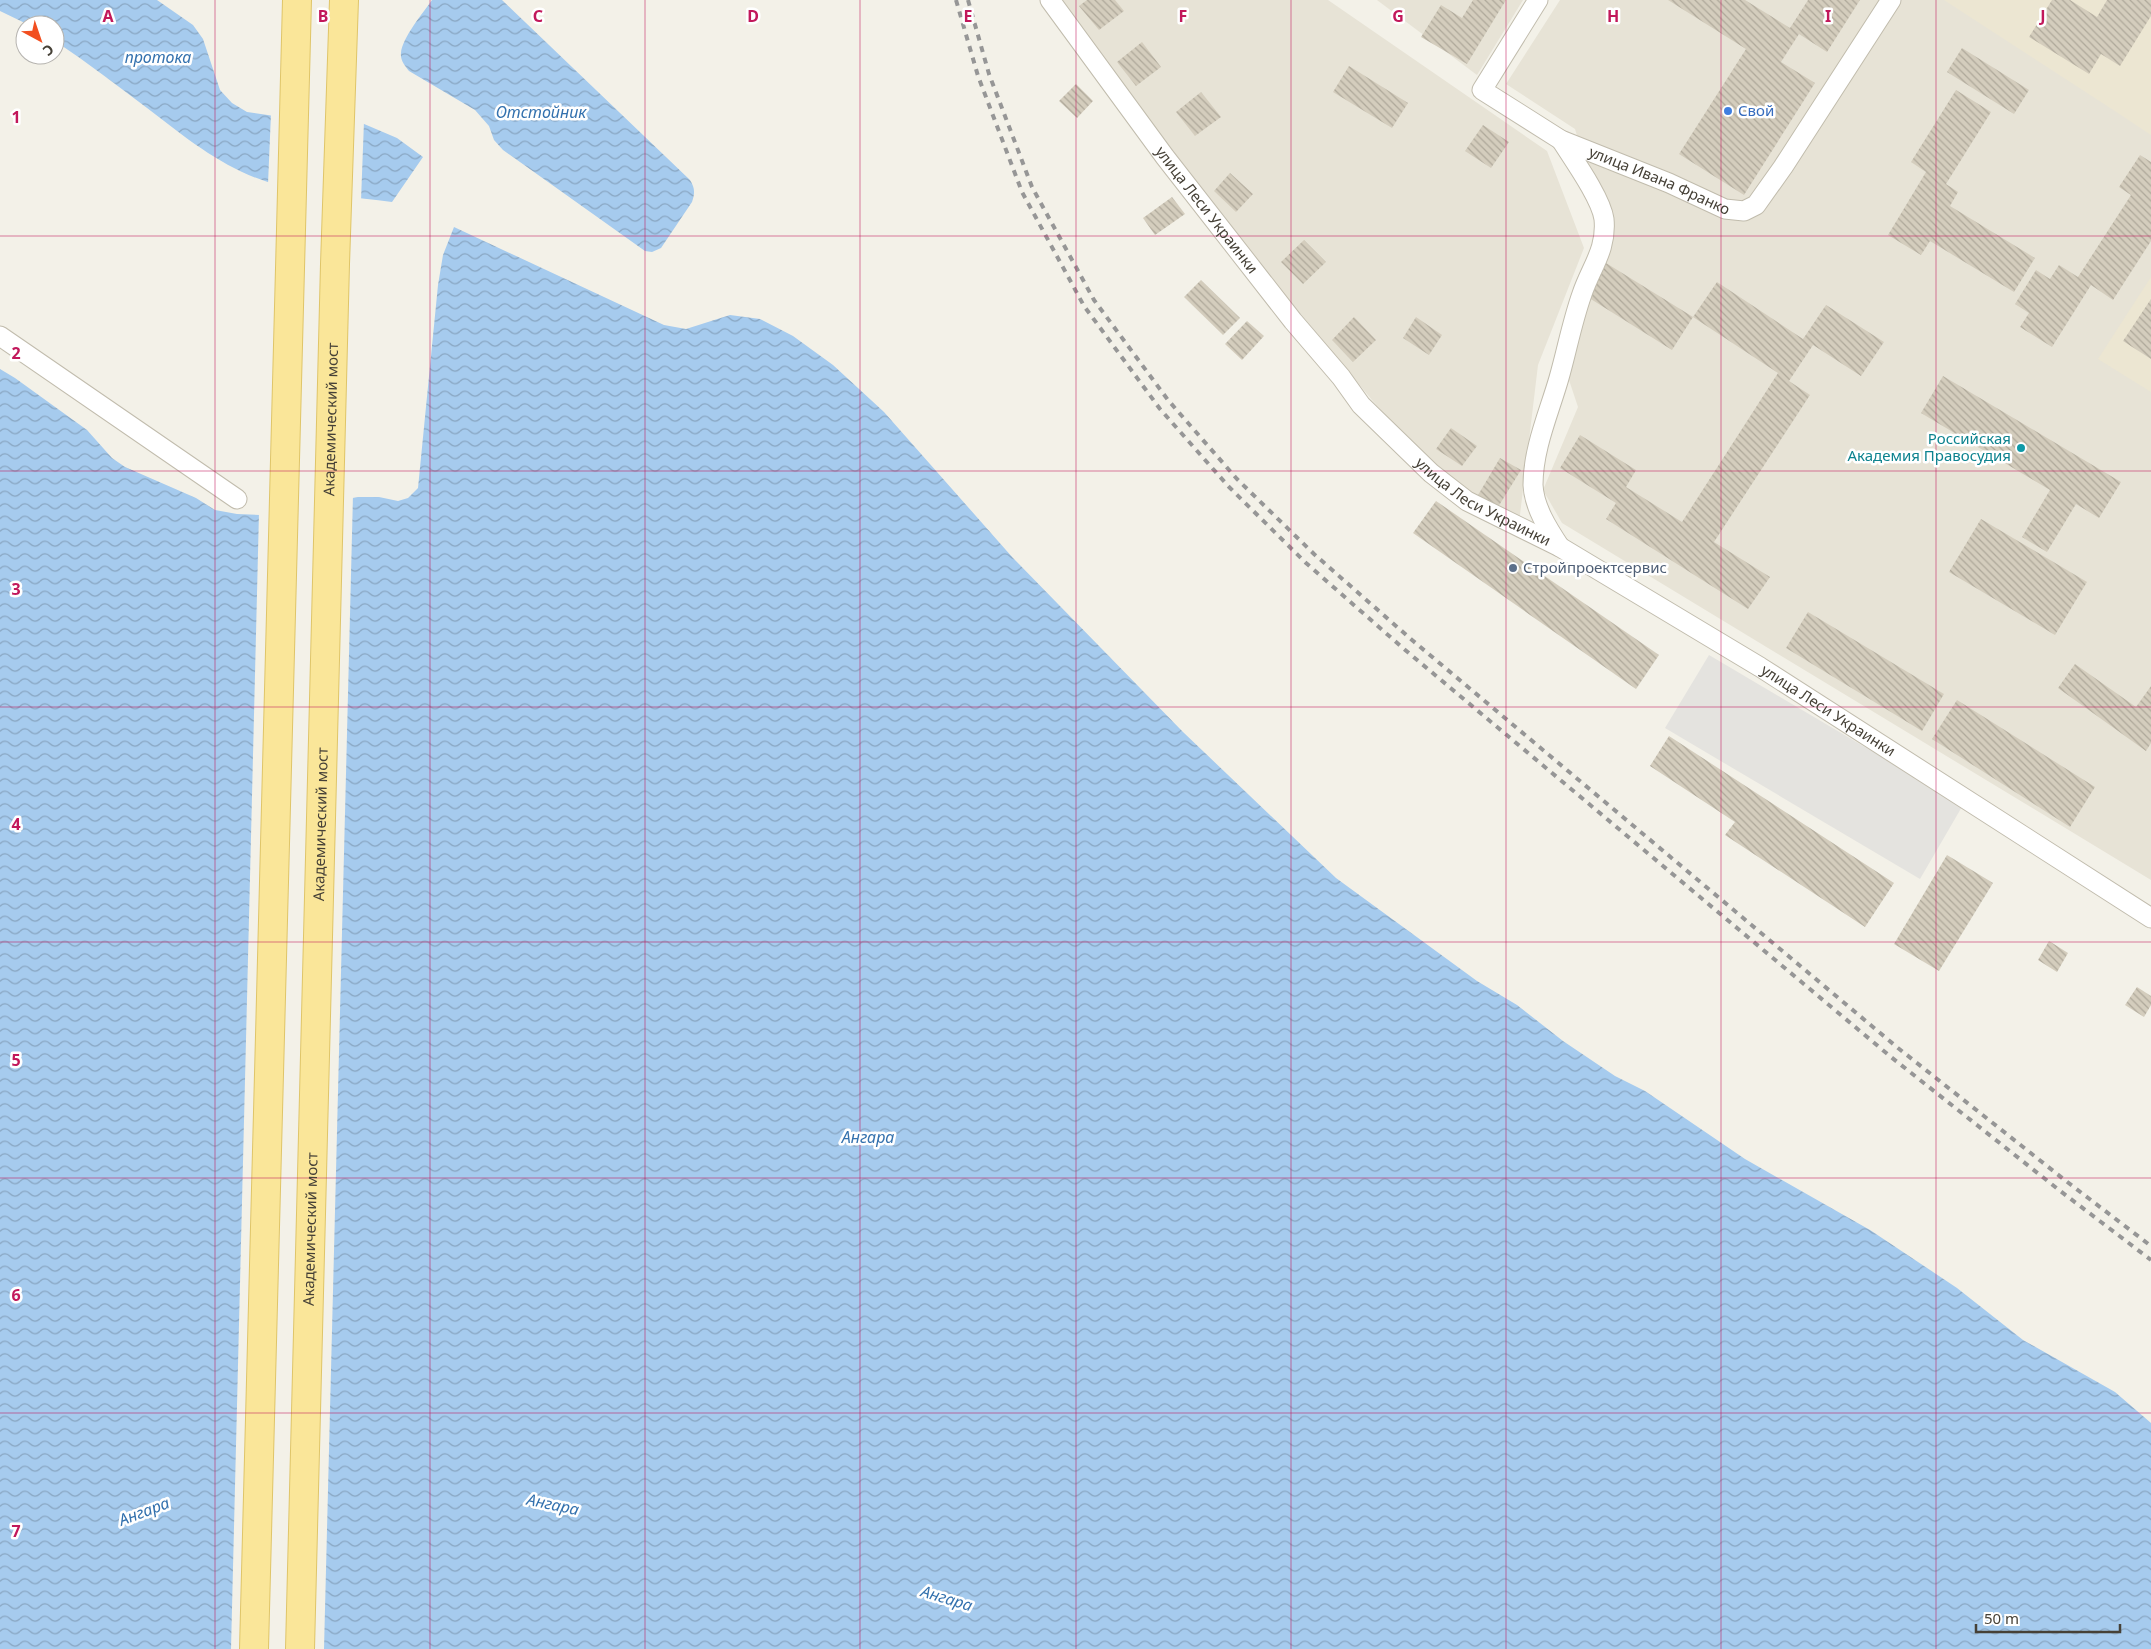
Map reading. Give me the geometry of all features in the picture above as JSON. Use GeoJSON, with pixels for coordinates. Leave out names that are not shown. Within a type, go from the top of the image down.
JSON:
{"type":"FeatureCollection","features":[{"type":"Feature","properties":{"kind":"main road"},"geometry":{"type":"LineString","coordinates":[[254,1649],[297,0]]}},
{"type":"Feature","properties":{"kind":"main road","name":"Академический мост"},"geometry":{"type":"LineString","coordinates":[[300,1649],[344,0]]}},
{"type":"Feature","properties":{"kind":"street","name":"улица Леси Украинки"},"geometry":{"type":"LineString","coordinates":[[1050,0],[1171,165],[1361,406],[1430,473],[1467,501],[1560,547],[1760,667],[2151,918]]}},
{"type":"Feature","properties":{"kind":"street","name":"улица Ивана Франко"},"geometry":{"type":"LineString","coordinates":[[1538,0],[1482,90],[1561,140],[1668,183],[1725,209],[1744,211],[1756,205],[1783,167],[1891,0]]}},
{"type":"Feature","properties":{"kind":"street"},"geometry":{"type":"LineString","coordinates":[[1560,547],[1548,530],[1533,486],[1542,430],[1559,377],[1573,321],[1583,292],[1603,248],[1604,237],[1604,217],[1589,184],[1561,140]]}},
{"type":"Feature","properties":{"kind":"street"},"geometry":{"type":"LineString","coordinates":[[0,336],[237,499]]}},
{"type":"Feature","properties":{"kind":"shaded area"},"geometry":{"type":"Polygon","coordinates":[[[1059,0],[1328,0],[1547,151],[1584,248],[1538,365],[1519,523],[1468,496],[1419,452],[1372,400],[1300,313],[1263,272],[1059,0]]]}},
{"type":"Feature","properties":{"kind":"shaded area"},"geometry":{"type":"Polygon","coordinates":[[[1377,0],[1523,0],[1477,75],[1377,0]]]}},
{"type":"Feature","properties":{"kind":"shaded area"},"geometry":{"type":"Polygon","coordinates":[[[1560,0],[2151,0],[2151,880],[1562,523],[1543,490],[1578,407],[1557,344],[1604,226],[1575,129],[1506,84],[1560,0]]]}},
{"type":"Feature","properties":{"kind":"shaded area"},"geometry":{"type":"Polygon","coordinates":[[[1944,0],[2151,0],[2151,135],[2118,113],[1944,0]]]}},
{"type":"Feature","properties":{"kind":"shaded area"},"geometry":{"type":"Polygon","coordinates":[[[2151,277],[2151,392],[2098,359],[2151,277]]]}},
{"type":"Feature","properties":{"kind":"shaded area"},"geometry":{"type":"Polygon","coordinates":[[[1709,655],[1963,805],[1920,879],[1665,728],[1709,655]]]}},
{"type":"Feature","properties":{"kind":"water","name":"протока"},"geometry":{"type":"Polygon","coordinates":[[[0,0],[157,0],[193,25],[203,39],[220,90],[232,103],[247,112],[281,117],[343,115],[397,138],[423,157],[392,202],[309,192],[263,181],[212,156],[65,48],[65,15],[15,15],[15,18],[0,11],[0,0]]]}},
{"type":"Feature","properties":{"kind":"water","name":"Отстойник"},"geometry":{"type":"Polygon","coordinates":[[[432,0],[502,0],[690,180],[694,191],[692,202],[661,248],[652,252],[645,251],[503,150],[494,140],[489,126],[475,110],[409,71],[401,58],[402,47],[432,0]]]}},
{"type":"Feature","properties":{"kind":"water","name":"Ангара"},"geometry":{"type":"Polygon","coordinates":[[[454,227],[664,325],[686,329],[730,315],[760,319],[793,336],[833,365],[884,412],[1013,558],[1183,732],[1336,878],[1477,981],[1517,1005],[1563,1041],[1615,1076],[1645,1091],[1745,1159],[1870,1230],[1957,1288],[2023,1340],[2115,1392],[2151,1423],[2151,1649],[0,1649],[0,369],[87,430],[112,458],[125,467],[196,498],[215,510],[237,514],[260,515],[358,497],[379,497],[398,501],[408,498],[418,488],[438,285],[443,255],[454,227]]]}},
{"type":"Feature","properties":{"kind":"pier"},"geometry":{"type":"Polygon","coordinates":[[[271,113],[343,113],[364,121],[361,201],[281,189],[268,184],[271,113]]]}},
{"type":"Feature","properties":{"kind":"pier"},"geometry":{"type":"Polygon","coordinates":[[[353,495],[324,1649],[231,1649],[259,512],[353,495]]]}},
{"type":"Feature","properties":{"kind":"building"},"geometry":{"type":"Polygon","coordinates":[[[1087,0],[1115,0],[1124,11],[1099,30],[1079,6],[1087,0]]]}},
{"type":"Feature","properties":{"kind":"building"},"geometry":{"type":"Polygon","coordinates":[[[1473,0],[1506,0],[1467,64],[1421,37],[1441,5],[1462,18],[1473,0]]]}},
{"type":"Feature","properties":{"kind":"building"},"geometry":{"type":"Polygon","coordinates":[[[1668,0],[1745,0],[1790,28],[1808,0],[1860,0],[1827,52],[1799,34],[1781,62],[1815,83],[1744,195],[1679,154],[1746,49],[1668,0]]]}},
{"type":"Feature","properties":{"kind":"building"},"geometry":{"type":"Polygon","coordinates":[[[2052,0],[2070,0],[2097,17],[2107,0],[2151,0],[2151,16],[2120,66],[2101,54],[2089,74],[2029,37],[2052,0]]]}},
{"type":"Feature","properties":{"kind":"building"},"geometry":{"type":"Polygon","coordinates":[[[1142,42],[1161,67],[1136,86],[1117,62],[1142,42]]]}},
{"type":"Feature","properties":{"kind":"building"},"geometry":{"type":"Polygon","coordinates":[[[1962,48],[2029,90],[2014,114],[1947,72],[1962,48]]]}},
{"type":"Feature","properties":{"kind":"building"},"geometry":{"type":"Polygon","coordinates":[[[1349,66],[1408,103],[1392,128],[1333,92],[1349,66]]]}},
{"type":"Feature","properties":{"kind":"building"},"geometry":{"type":"Polygon","coordinates":[[[1076,84],[1093,101],[1077,118],[1059,101],[1076,84]]]}},
{"type":"Feature","properties":{"kind":"building"},"geometry":{"type":"Polygon","coordinates":[[[1956,90],[1991,112],[1946,184],[1958,192],[1950,206],[2035,258],[2014,292],[1930,241],[1921,255],[1888,235],[1926,172],[1911,162],[1956,90]]]}},
{"type":"Feature","properties":{"kind":"building"},"geometry":{"type":"Polygon","coordinates":[[[1201,92],[1221,117],[1195,136],[1176,112],[1201,92]]]}},
{"type":"Feature","properties":{"kind":"building"},"geometry":{"type":"Polygon","coordinates":[[[1483,125],[1509,142],[1491,168],[1465,151],[1483,125]]]}},
{"type":"Feature","properties":{"kind":"building"},"geometry":{"type":"Polygon","coordinates":[[[2140,155],[2151,162],[2151,241],[2113,300],[2091,285],[2052,347],[2020,327],[2029,313],[2015,304],[2036,270],[2050,279],[2059,265],[2078,277],[2131,195],[2119,187],[2140,155]]]}},
{"type":"Feature","properties":{"kind":"building"},"geometry":{"type":"Polygon","coordinates":[[[1230,173],[1253,194],[1236,212],[1214,191],[1230,173]]]}},
{"type":"Feature","properties":{"kind":"building"},"geometry":{"type":"Polygon","coordinates":[[[1172,197],[1185,214],[1155,235],[1143,218],[1172,197]]]}},
{"type":"Feature","properties":{"kind":"building"},"geometry":{"type":"Polygon","coordinates":[[[1304,240],[1326,262],[1303,284],[1281,262],[1304,240]]]}},
{"type":"Feature","properties":{"kind":"building"},"geometry":{"type":"Polygon","coordinates":[[[1606,263],[1693,317],[1672,350],[1586,296],[1606,263]]]}},
{"type":"Feature","properties":{"kind":"building"},"geometry":{"type":"Polygon","coordinates":[[[1201,280],[1240,318],[1223,335],[1184,297],[1201,280]]]}},
{"type":"Feature","properties":{"kind":"building"},"geometry":{"type":"Polygon","coordinates":[[[1717,282],[1803,339],[1826,305],[1884,342],[1861,376],[1813,345],[1789,381],[1810,395],[1714,542],[1770,577],[1748,609],[1606,519],[1616,503],[1560,468],[1580,435],[1636,470],[1626,487],[1682,522],[1778,373],[1693,317],[1717,282]]]}},
{"type":"Feature","properties":{"kind":"building"},"geometry":{"type":"Polygon","coordinates":[[[2151,299],[2151,359],[2123,341],[2151,299]]]}},
{"type":"Feature","properties":{"kind":"building"},"geometry":{"type":"Polygon","coordinates":[[[1354,317],[1376,340],[1353,362],[1332,340],[1354,317]]]}},
{"type":"Feature","properties":{"kind":"building"},"geometry":{"type":"Polygon","coordinates":[[[1416,317],[1442,335],[1429,355],[1403,338],[1416,317]]]}},
{"type":"Feature","properties":{"kind":"building"},"geometry":{"type":"Polygon","coordinates":[[[1247,321],[1264,336],[1242,360],[1225,344],[1247,321]]]}},
{"type":"Feature","properties":{"kind":"building","name":"Российская Академия Правосудия"},"geometry":{"type":"Polygon","coordinates":[[[1943,376],[2121,482],[2099,518],[2076,504],[2047,552],[2022,537],[2050,490],[1921,413],[1943,376]]]}},
{"type":"Feature","properties":{"kind":"building"},"geometry":{"type":"Polygon","coordinates":[[[1451,428],[1477,446],[1462,466],[1436,449],[1451,428]]]}},
{"type":"Feature","properties":{"kind":"building"},"geometry":{"type":"Polygon","coordinates":[[[1500,458],[1521,470],[1498,507],[1478,495],[1500,458]]]}},
{"type":"Feature","properties":{"kind":"building"},"geometry":{"type":"Polygon","coordinates":[[[1436,501],[1659,655],[1636,689],[1413,533],[1436,501]]]}},
{"type":"Feature","properties":{"kind":"building"},"geometry":{"type":"Polygon","coordinates":[[[1981,519],[2087,582],[2055,635],[1949,572],[1981,519]]]}},
{"type":"Feature","properties":{"kind":"building"},"geometry":{"type":"Polygon","coordinates":[[[1808,612],[1944,694],[1922,731],[1786,648],[1808,612]]]}},
{"type":"Feature","properties":{"kind":"building"},"geometry":{"type":"Polygon","coordinates":[[[2075,664],[2136,707],[2151,686],[2151,743],[2146,751],[2058,688],[2075,664]]]}},
{"type":"Feature","properties":{"kind":"building"},"geometry":{"type":"Polygon","coordinates":[[[1957,700],[2095,787],[2070,827],[1932,739],[1957,700]]]}},
{"type":"Feature","properties":{"kind":"building"},"geometry":{"type":"Polygon","coordinates":[[[1669,736],[1894,883],[1865,927],[1725,835],[1735,822],[1650,766],[1669,736]]]}},
{"type":"Feature","properties":{"kind":"building"},"geometry":{"type":"Polygon","coordinates":[[[1947,855],[1993,883],[1939,971],[1894,944],[1947,855]]]}},
{"type":"Feature","properties":{"kind":"building"},"geometry":{"type":"Polygon","coordinates":[[[2049,941],[2068,953],[2057,972],[2038,960],[2049,941]]]}},
{"type":"Feature","properties":{"kind":"building"},"geometry":{"type":"Polygon","coordinates":[[[2137,987],[2151,996],[2151,1005],[2144,1017],[2125,1005],[2137,987]]]}},
{"type":"Feature","properties":{"kind":"railway"},"geometry":{"type":"LineString","coordinates":[[956,0],[978,76],[1022,192],[1084,306],[1160,409],[1229,487],[1306,563],[1404,649],[1891,1057],[2151,1260]]}},
{"type":"Feature","properties":{"kind":"railway"},"geometry":{"type":"LineString","coordinates":[[968,0],[989,74],[1032,187],[1094,300],[1168,400],[1237,479],[1314,554],[1412,640],[1898,1048],[2151,1246]]}},
{"type":"Feature","properties":{"kind":"place","name":"Свой"},"geometry":{"type":"Point","coordinates":[1728,111]}},
{"type":"Feature","properties":{"kind":"place","name":"Российская Академия Правосудия"},"geometry":{"type":"Point","coordinates":[2021,448]}},
{"type":"Feature","properties":{"kind":"place","name":"Стройпроектсервис"},"geometry":{"type":"Point","coordinates":[1513,568]}}]}
